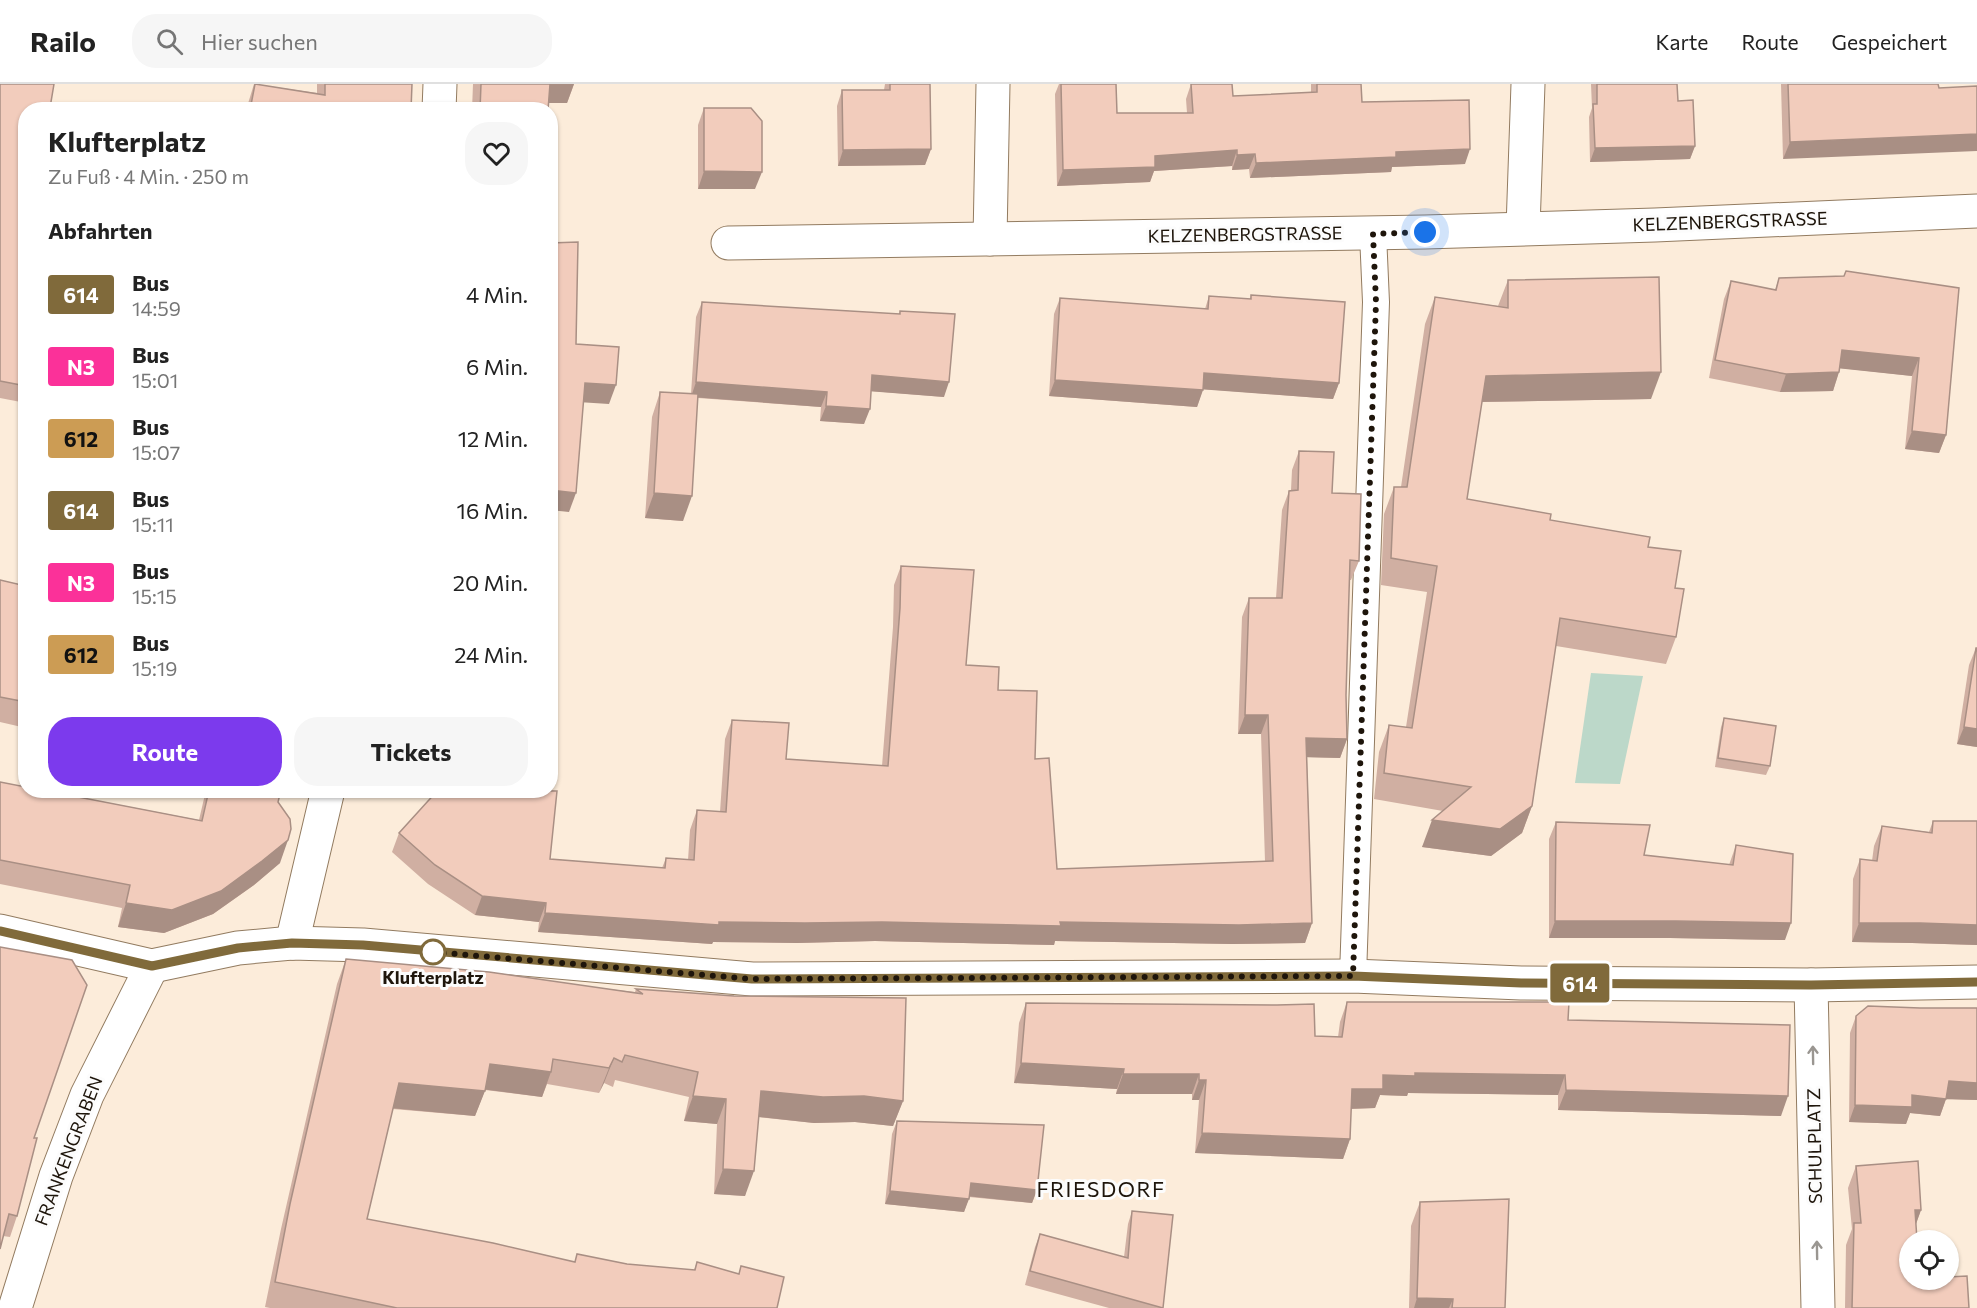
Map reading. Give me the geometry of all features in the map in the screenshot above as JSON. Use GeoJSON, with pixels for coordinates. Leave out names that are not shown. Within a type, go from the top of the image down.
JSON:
{"type":"FeatureCollection","features":[{"type":"Feature","properties":{"kind":"street"},"geometry":{"type":"LineString","coordinates":[[439,102],[440,84]]}},
{"type":"Feature","properties":{"kind":"street"},"geometry":{"type":"LineString","coordinates":[[990,239],[993,84]]}},
{"type":"Feature","properties":{"kind":"street"},"geometry":{"type":"LineString","coordinates":[[1523,228],[1528,84]]}},
{"type":"Feature","properties":{"kind":"street","name":"KELZENBERGSTRASSE"},"geometry":{"type":"LineString","coordinates":[[728,243],[1373,234],[1977,211]]}},
{"type":"Feature","properties":{"kind":"street"},"geometry":{"type":"LineString","coordinates":[[292,943],[326,798]]}},
{"type":"Feature","properties":{"kind":"street"},"geometry":{"type":"LineString","coordinates":[[0,931],[152,966],[238,948],[292,943],[363,945],[752,979],[1353,976],[1521,983],[1811,985],[1977,982]]}},
{"type":"Feature","properties":{"kind":"street","name":"FRANKENGRABEN"},"geometry":{"type":"LineString","coordinates":[[15,1308],[56,1176],[83,1105],[152,966]]}},
{"type":"Feature","properties":{"kind":"street","name":"SCHULPLATZ"},"geometry":{"type":"LineString","coordinates":[[1811,985],[1818,1308]]}},
{"type":"Feature","properties":{"kind":"lane"},"geometry":{"type":"LineString","coordinates":[[1353,976],[1376,314],[1373,234]]}},
{"type":"Feature","properties":{"kind":"green space"},"geometry":{"type":"Polygon","coordinates":[[[1591,673],[1643,676],[1620,784],[1575,783],[1591,673]]]}},
{"type":"Feature","properties":{"kind":"building"},"geometry":{"type":"Polygon","coordinates":[[[0,84],[54,84],[51,102],[18,102],[18,384],[0,381],[0,84]]]}},
{"type":"Feature","properties":{"kind":"building"},"geometry":{"type":"Polygon","coordinates":[[[255,84],[325,95],[325,84],[412,84],[411,102],[252,102],[255,84]]]}},
{"type":"Feature","properties":{"kind":"building"},"geometry":{"type":"Polygon","coordinates":[[[481,84],[550,84],[549,102],[480,102],[481,84]]]}},
{"type":"Feature","properties":{"kind":"building"},"geometry":{"type":"Polygon","coordinates":[[[890,84],[930,84],[931,149],[843,150],[842,90],[890,90],[890,84]]]}},
{"type":"Feature","properties":{"kind":"building"},"geometry":{"type":"Polygon","coordinates":[[[1061,84],[1116,84],[1117,113],[1193,113],[1191,84],[1232,84],[1233,96],[1317,92],[1317,84],[1361,84],[1362,102],[1469,100],[1470,149],[1396,152],[1396,157],[1256,163],[1255,154],[1237,155],[1237,150],[1155,156],[1155,167],[1063,170],[1061,84]]]}},
{"type":"Feature","properties":{"kind":"building"},"geometry":{"type":"Polygon","coordinates":[[[1597,84],[1677,84],[1678,101],[1693,100],[1695,146],[1595,148],[1593,104],[1597,104],[1597,84]]]}},
{"type":"Feature","properties":{"kind":"building"},"geometry":{"type":"Polygon","coordinates":[[[1788,84],[1938,84],[1939,88],[1977,86],[1977,134],[1790,142],[1788,84]]]}},
{"type":"Feature","properties":{"kind":"building"},"geometry":{"type":"Polygon","coordinates":[[[704,108],[751,108],[762,121],[762,172],[704,171],[704,108]]]}},
{"type":"Feature","properties":{"kind":"building"},"geometry":{"type":"Polygon","coordinates":[[[578,242],[576,344],[619,347],[616,385],[585,383],[576,493],[558,491],[558,243],[578,242]]]}},
{"type":"Feature","properties":{"kind":"building"},"geometry":{"type":"Polygon","coordinates":[[[1846,271],[1959,288],[1946,435],[1912,431],[1919,358],[1842,350],[1839,372],[1786,374],[1715,360],[1731,281],[1776,290],[1779,278],[1844,276],[1846,271]]]}},
{"type":"Feature","properties":{"kind":"building"},"geometry":{"type":"Polygon","coordinates":[[[1659,277],[1661,372],[1486,376],[1467,499],[1551,514],[1550,520],[1650,537],[1648,547],[1681,551],[1675,588],[1684,589],[1676,637],[1560,618],[1532,806],[1500,829],[1432,820],[1471,787],[1384,773],[1389,725],[1412,728],[1437,566],[1391,558],[1394,487],[1407,487],[1435,297],[1508,308],[1508,280],[1659,277]]]}},
{"type":"Feature","properties":{"kind":"building"},"geometry":{"type":"Polygon","coordinates":[[[1251,295],[1345,302],[1339,383],[1204,373],[1203,390],[1055,380],[1060,298],[1208,309],[1209,296],[1251,299],[1251,295]]]}},
{"type":"Feature","properties":{"kind":"building"},"geometry":{"type":"Polygon","coordinates":[[[702,302],[900,314],[900,311],[955,314],[949,382],[872,375],[870,409],[826,406],[827,392],[696,382],[702,302]]]}},
{"type":"Feature","properties":{"kind":"building"},"geometry":{"type":"Polygon","coordinates":[[[660,392],[698,394],[692,496],[654,493],[660,392]]]}},
{"type":"Feature","properties":{"kind":"building"},"geometry":{"type":"Polygon","coordinates":[[[1299,451],[1334,452],[1332,493],[1361,494],[1359,561],[1350,560],[1347,739],[1306,738],[1312,923],[1239,925],[1060,922],[1061,926],[882,922],[719,922],[719,925],[545,913],[546,903],[482,896],[435,865],[399,833],[431,798],[556,798],[550,859],[665,868],[666,858],[694,860],[697,810],[726,812],[732,720],[789,723],[786,759],[888,766],[901,566],[974,570],[966,665],[999,667],[998,690],[1037,691],[1035,759],[1049,758],[1057,869],[1273,861],[1268,715],[1245,715],[1249,598],[1282,598],[1289,491],[1298,490],[1299,451]]]}},
{"type":"Feature","properties":{"kind":"building"},"geometry":{"type":"Polygon","coordinates":[[[0,580],[18,584],[18,700],[0,697],[0,580]]]}},
{"type":"Feature","properties":{"kind":"building"},"geometry":{"type":"Polygon","coordinates":[[[1977,648],[1977,729],[1964,727],[1977,648]]]}},
{"type":"Feature","properties":{"kind":"building"},"geometry":{"type":"Polygon","coordinates":[[[1724,718],[1776,726],[1770,766],[1718,758],[1724,718]]]}},
{"type":"Feature","properties":{"kind":"building"},"geometry":{"type":"Polygon","coordinates":[[[0,782],[18,785],[18,798],[83,798],[202,821],[207,798],[279,798],[278,802],[290,819],[291,829],[288,840],[262,861],[221,891],[172,910],[126,903],[130,885],[0,860],[0,782]]]}},
{"type":"Feature","properties":{"kind":"building"},"geometry":{"type":"Polygon","coordinates":[[[1933,821],[1977,821],[1977,925],[1859,923],[1860,859],[1877,861],[1882,826],[1932,833],[1933,821]]]}},
{"type":"Feature","properties":{"kind":"building"},"geometry":{"type":"Polygon","coordinates":[[[1556,822],[1650,825],[1644,855],[1733,865],[1736,845],[1793,854],[1791,923],[1555,921],[1556,822]]]}},
{"type":"Feature","properties":{"kind":"building"},"geometry":{"type":"Polygon","coordinates":[[[0,947],[72,960],[87,985],[34,1138],[37,1138],[17,1216],[9,1214],[0,1249],[0,947]]]}},
{"type":"Feature","properties":{"kind":"building"},"geometry":{"type":"Polygon","coordinates":[[[346,959],[489,972],[643,994],[636,989],[734,996],[906,998],[903,1101],[864,1096],[823,1097],[761,1091],[754,1171],[723,1169],[726,1099],[693,1096],[698,1072],[625,1055],[622,1062],[614,1058],[609,1068],[553,1059],[551,1072],[490,1064],[485,1091],[399,1083],[367,1219],[493,1243],[575,1262],[577,1254],[627,1264],[695,1270],[697,1262],[739,1274],[741,1266],[784,1277],[777,1308],[397,1308],[275,1282],[290,1204],[346,959]]]}},
{"type":"Feature","properties":{"kind":"building"},"geometry":{"type":"Polygon","coordinates":[[[1347,1002],[1569,1002],[1568,1020],[1790,1025],[1788,1096],[1566,1090],[1565,1075],[1415,1073],[1415,1076],[1383,1075],[1383,1089],[1352,1089],[1350,1139],[1202,1133],[1206,1080],[1199,1080],[1199,1074],[1123,1074],[1124,1069],[1021,1063],[1026,1003],[1314,1004],[1315,1036],[1342,1037],[1347,1002]]]}},
{"type":"Feature","properties":{"kind":"building"},"geometry":{"type":"Polygon","coordinates":[[[1868,1006],[1977,1008],[1977,1083],[1949,1081],[1946,1099],[1912,1095],[1912,1107],[1855,1105],[1856,1016],[1868,1006]]]}},
{"type":"Feature","properties":{"kind":"building"},"geometry":{"type":"Polygon","coordinates":[[[897,1121],[1044,1125],[1037,1190],[971,1183],[969,1199],[890,1191],[897,1121]]]}},
{"type":"Feature","properties":{"kind":"building"},"geometry":{"type":"Polygon","coordinates":[[[1918,1161],[1921,1210],[1915,1210],[1916,1230],[1899,1230],[1899,1290],[1959,1290],[1959,1276],[1967,1276],[1969,1308],[1852,1308],[1854,1223],[1861,1223],[1856,1166],[1918,1161]]]}},
{"type":"Feature","properties":{"kind":"building"},"geometry":{"type":"Polygon","coordinates":[[[1509,1199],[1505,1308],[1452,1308],[1453,1299],[1417,1298],[1420,1202],[1509,1199]]]}},
{"type":"Feature","properties":{"kind":"building"},"geometry":{"type":"Polygon","coordinates":[[[1132,1211],[1173,1215],[1163,1308],[1030,1271],[1040,1234],[1128,1258],[1132,1211]]]}},
{"type":"Feature","properties":{"kind":"bus line","name":"614"},"geometry":{"type":"LineString","coordinates":[[0,931],[152,966],[238,948],[292,943],[363,945],[752,979],[1353,976],[1521,983],[1811,985],[1977,982]]}},
{"type":"Feature","properties":{"kind":"place","name":"Klufterplatz"},"geometry":{"type":"Point","coordinates":[433,952]}},
{"type":"Feature","properties":{"kind":"district","name":"FRIESDORF"},"geometry":{"type":"Point","coordinates":[1101,1190]}},
{"type":"Feature","properties":{"kind":"route"},"geometry":{"type":"LineString","coordinates":[[433,952],[752,979],[1353,976],[1376,302],[1373,234],[1425,232]]}}]}
